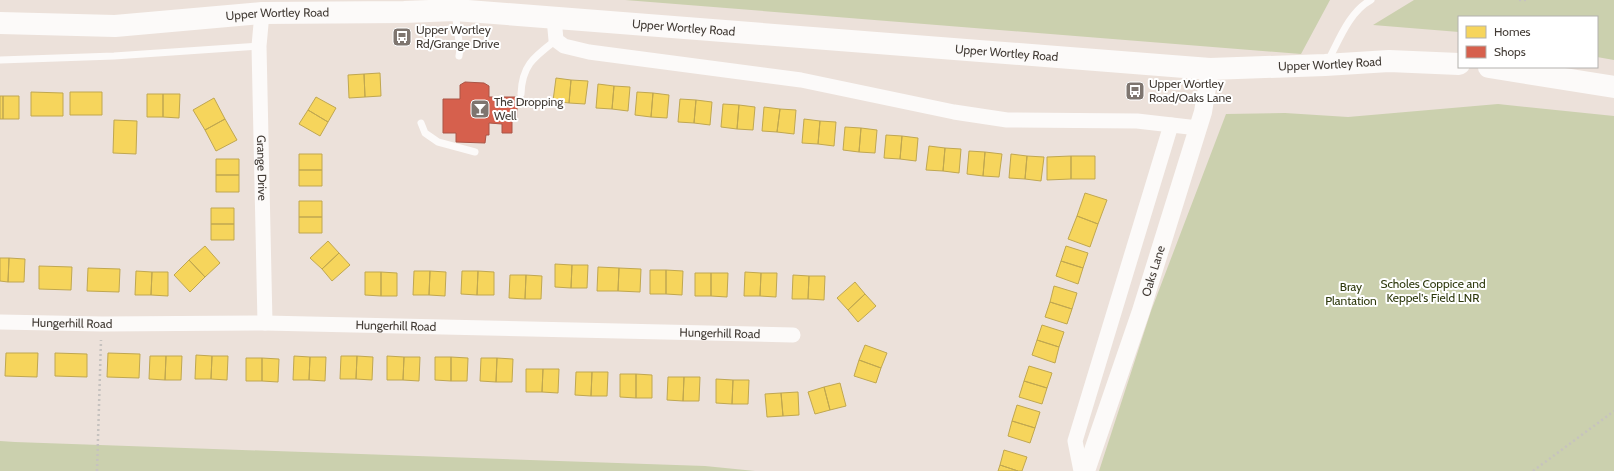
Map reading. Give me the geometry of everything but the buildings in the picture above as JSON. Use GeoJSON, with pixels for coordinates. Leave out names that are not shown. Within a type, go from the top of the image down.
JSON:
{"type":"FeatureCollection","features":[{"type":"Feature","properties":{"kind":"main road","name":"Upper Wortley Road"},"geometry":{"type":"LineString","coordinates":[[0,24],[115,26],[262,13],[404,12],[448,7],[554,18],[1210,69],[1389,61],[1458,64]]}},
{"type":"Feature","properties":{"kind":"main road"},"geometry":{"type":"LineString","coordinates":[[1495,68],[1614,87]]}},
{"type":"Feature","properties":{"kind":"street","name":"Grange Drive"},"geometry":{"type":"LineString","coordinates":[[262,13],[259,46],[265,323]]}},
{"type":"Feature","properties":{"kind":"street"},"geometry":{"type":"LineString","coordinates":[[554,18],[556,40],[564,46],[589,52],[801,80],[946,110],[1007,120],[1137,121],[1198,128]]}},
{"type":"Feature","properties":{"kind":"street","name":"Oaks Lane"},"geometry":{"type":"LineString","coordinates":[[1086,471],[1141,311],[1203,112],[1210,69]]}},
{"type":"Feature","properties":{"kind":"street"},"geometry":{"type":"LineString","coordinates":[[1081,471],[1075,441],[1171,125]]}},
{"type":"Feature","properties":{"kind":"street","name":"Hungerhill Road"},"geometry":{"type":"LineString","coordinates":[[0,322],[102,324],[265,323],[793,335]]}},
{"type":"Feature","properties":{"kind":"lane"},"geometry":{"type":"LineString","coordinates":[[1325,65],[1355,13],[1364,4],[1371,0]]}},
{"type":"Feature","properties":{"kind":"lane"},"geometry":{"type":"LineString","coordinates":[[448,7],[460,49],[459,56]]}},
{"type":"Feature","properties":{"kind":"lane"},"geometry":{"type":"LineString","coordinates":[[521,94],[521,81],[528,65],[538,54],[556,40]]}},
{"type":"Feature","properties":{"kind":"lane"},"geometry":{"type":"LineString","coordinates":[[0,60],[114,56],[259,46]]}},
{"type":"Feature","properties":{"kind":"lane"},"geometry":{"type":"LineString","coordinates":[[421,123],[425,133],[438,142],[475,152]]}},
{"type":"Feature","properties":{"kind":"path"},"geometry":{"type":"LineString","coordinates":[[1519,0],[1527,0]]}},
{"type":"Feature","properties":{"kind":"path"},"geometry":{"type":"LineString","coordinates":[[97,471],[102,324]]}},
{"type":"Feature","properties":{"kind":"path"},"geometry":{"type":"LineString","coordinates":[[1533,471],[1614,411]]}},
{"type":"Feature","properties":{"kind":"green space"},"geometry":{"type":"Polygon","coordinates":[[[625,0],[1330,0],[1301,54],[625,0]]]}},
{"type":"Feature","properties":{"kind":"green space"},"geometry":{"type":"Polygon","coordinates":[[[1414,0],[1614,0],[1614,60],[1598,57],[1598,16],[1458,16],[1458,32],[1373,25],[1414,0]]]}},
{"type":"Feature","properties":{"kind":"green space","name":"Scholes Coppice and Keppel's Field LNR"},"geometry":{"type":"Polygon","coordinates":[[[1498,104],[1614,116],[1614,471],[1099,471],[1151,311],[1226,114],[1285,113],[1348,117],[1498,104]]]}},
{"type":"Feature","properties":{"kind":"green space"},"geometry":{"type":"Polygon","coordinates":[[[0,441],[705,466],[755,471],[0,471],[0,441]]]}},
{"type":"Feature","properties":{"kind":"place","name":"Upper Wortley Rd/Grange Drive"},"geometry":{"type":"Point","coordinates":[402,37]}},
{"type":"Feature","properties":{"kind":"place","name":"Upper Wortley Road/Oaks Lane"},"geometry":{"type":"Point","coordinates":[1135,91]}},
{"type":"Feature","properties":{"kind":"place","name":"The Dropping Well"},"geometry":{"type":"Point","coordinates":[480,109]}},
{"type":"Feature","properties":{"kind":"park label","name":"Bray Plantation"},"geometry":{"type":"Point","coordinates":[1351,294]}}]}
